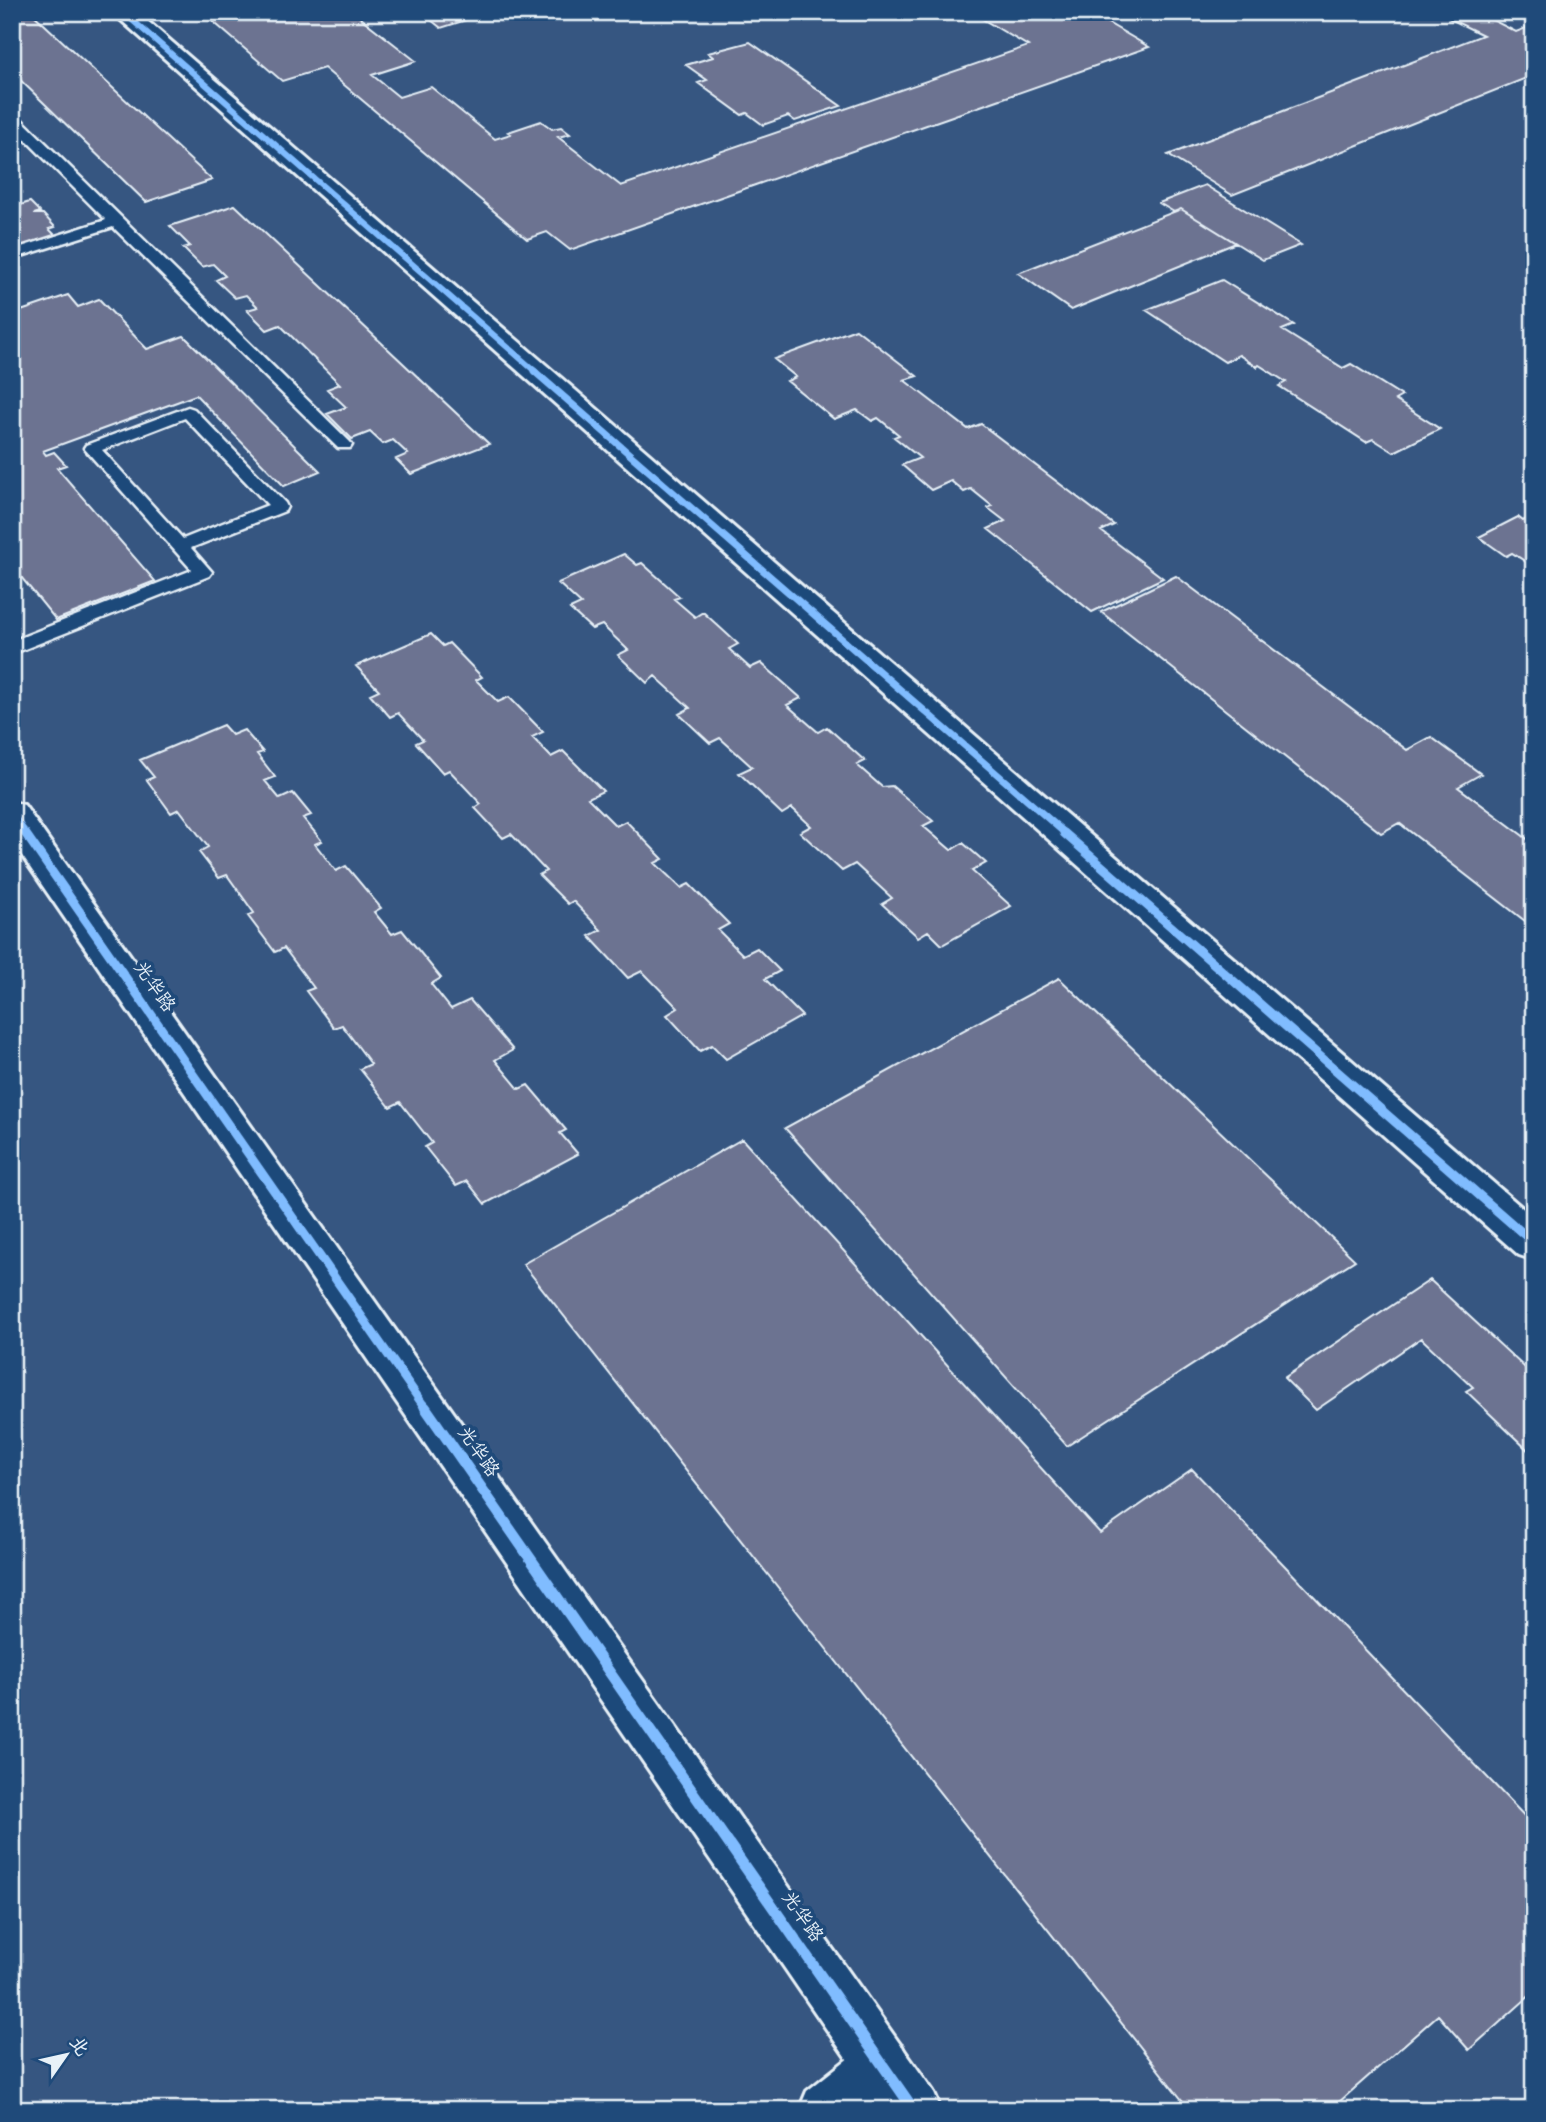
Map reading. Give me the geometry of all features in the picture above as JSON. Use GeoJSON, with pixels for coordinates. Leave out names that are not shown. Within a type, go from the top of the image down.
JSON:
{"type":"FeatureCollection","features":[{"type":"Feature","properties":{"kind":"street"},"geometry":{"type":"LineString","coordinates":[[123,12],[1534,1242]]}},
{"type":"Feature","properties":{"kind":"street","name":"光华路"},"geometry":{"type":"LineString","coordinates":[[12,814],[914,2110]]}},
{"type":"Feature","properties":{"kind":"street"},"geometry":{"type":"LineString","coordinates":[[826,2110],[883,2065]]}},
{"type":"Feature","properties":{"kind":"lane"},"geometry":{"type":"LineString","coordinates":[[12,118],[344,445]]}},
{"type":"Feature","properties":{"kind":"lane"},"geometry":{"type":"LineString","coordinates":[[12,255],[115,221]]}},
{"type":"Feature","properties":{"kind":"lane"},"geometry":{"type":"LineString","coordinates":[[12,648],[203,572],[92,447],[188,412],[279,507],[181,546]]}},
{"type":"Feature","properties":{"kind":"building"},"geometry":{"type":"Polygon","coordinates":[[[12,12],[31,12],[212,180],[146,202],[12,72],[12,12]]]}},
{"type":"Feature","properties":{"kind":"building"},"geometry":{"type":"Polygon","coordinates":[[[202,12],[353,12],[416,61],[372,75],[399,97],[431,87],[495,139],[541,121],[552,129],[561,127],[570,134],[558,137],[621,186],[1028,46],[979,17],[992,12],[1089,12],[1149,47],[570,250],[547,232],[527,239],[324,68],[282,81],[202,12]]]}},
{"type":"Feature","properties":{"kind":"building"},"geometry":{"type":"Polygon","coordinates":[[[421,12],[487,12],[488,13],[441,28],[421,12]]]}},
{"type":"Feature","properties":{"kind":"building"},"geometry":{"type":"Polygon","coordinates":[[[1275,12],[1309,12],[1288,20],[1275,12]]]}},
{"type":"Feature","properties":{"kind":"building"},"geometry":{"type":"Polygon","coordinates":[[[1477,12],[1516,32],[1534,25],[1534,75],[1232,195],[1168,155],[1483,35],[1450,19],[1477,12]]]}},
{"type":"Feature","properties":{"kind":"building"},"geometry":{"type":"Polygon","coordinates":[[[750,42],[841,106],[795,121],[788,116],[763,125],[747,113],[742,115],[698,83],[707,80],[686,65],[713,57],[708,53],[750,42]]]}},
{"type":"Feature","properties":{"kind":"building"},"geometry":{"type":"Polygon","coordinates":[[[1205,185],[1301,245],[1263,260],[1181,209],[1174,212],[1159,203],[1205,185]]]}},
{"type":"Feature","properties":{"kind":"building"},"geometry":{"type":"Polygon","coordinates":[[[12,200],[17,206],[30,202],[40,212],[34,214],[43,214],[55,227],[49,229],[56,236],[12,250],[12,200]]]}},
{"type":"Feature","properties":{"kind":"building"},"geometry":{"type":"Polygon","coordinates":[[[235,205],[489,444],[411,474],[396,459],[408,454],[393,440],[383,444],[370,432],[352,439],[327,414],[346,407],[327,389],[340,384],[280,325],[267,330],[247,310],[258,307],[246,295],[235,298],[216,280],[225,276],[213,264],[202,267],[183,248],[190,246],[170,226],[235,205]]]}},
{"type":"Feature","properties":{"kind":"building"},"geometry":{"type":"Polygon","coordinates":[[[1181,209],[1236,243],[1071,310],[1018,273],[1181,209]]]}},
{"type":"Feature","properties":{"kind":"building"},"geometry":{"type":"Polygon","coordinates":[[[1222,280],[1294,325],[1282,330],[1343,368],[1351,364],[1402,396],[1395,400],[1440,429],[1394,452],[1373,439],[1366,442],[1279,386],[1286,382],[1259,365],[1257,367],[1239,355],[1225,362],[1146,310],[1222,280]]]}},
{"type":"Feature","properties":{"kind":"building"},"geometry":{"type":"Polygon","coordinates":[[[68,295],[78,307],[99,299],[147,349],[184,336],[320,471],[284,486],[196,395],[43,451],[46,455],[54,452],[66,465],[57,468],[155,581],[56,620],[12,566],[12,314],[68,295]]]}},
{"type":"Feature","properties":{"kind":"building"},"geometry":{"type":"Polygon","coordinates":[[[856,329],[917,376],[904,380],[968,429],[981,424],[1114,525],[1101,531],[1163,578],[1092,612],[988,529],[1005,521],[988,508],[992,506],[971,489],[964,492],[951,481],[931,490],[902,465],[920,458],[894,437],[899,435],[878,418],[872,421],[857,410],[834,419],[787,381],[796,377],[774,359],[856,329]]]}},
{"type":"Feature","properties":{"kind":"building"},"geometry":{"type":"Polygon","coordinates":[[[1534,515],[1534,567],[1512,553],[1506,556],[1479,537],[1518,517],[1523,521],[1534,515]]]}},
{"type":"Feature","properties":{"kind":"building"},"geometry":{"type":"Polygon","coordinates":[[[624,554],[637,565],[642,563],[680,597],[674,599],[695,617],[703,612],[738,644],[729,649],[750,668],[761,663],[801,698],[787,705],[818,732],[827,727],[865,761],[857,765],[882,787],[892,786],[933,821],[923,826],[951,850],[963,843],[986,863],[972,871],[1011,906],[942,945],[928,931],[918,937],[882,904],[892,898],[855,864],[842,871],[800,832],[811,826],[792,808],[782,814],[739,773],[752,767],[720,738],[710,743],[679,714],[690,708],[655,676],[647,683],[618,655],[628,650],[602,625],[592,629],[570,609],[581,604],[558,583],[624,554]]]}},
{"type":"Feature","properties":{"kind":"building"},"geometry":{"type":"Polygon","coordinates":[[[1176,576],[1407,750],[1431,737],[1481,774],[1458,787],[1534,844],[1534,928],[1399,823],[1381,833],[1101,612],[1176,576]]]}},
{"type":"Feature","properties":{"kind":"building"},"geometry":{"type":"Polygon","coordinates":[[[431,634],[443,646],[449,643],[482,677],[476,680],[498,702],[509,697],[543,732],[532,737],[551,757],[563,751],[603,791],[588,798],[616,826],[626,821],[663,859],[655,863],[681,888],[689,884],[729,924],[718,930],[743,955],[757,948],[780,971],[765,979],[802,1016],[726,1059],[712,1045],[700,1051],[667,1015],[678,1008],[642,971],[628,978],[589,936],[601,930],[573,901],[568,904],[539,875],[546,871],[511,834],[503,838],[475,808],[481,804],[449,770],[443,773],[416,743],[423,740],[398,713],[390,717],[370,694],[379,690],[356,666],[431,634]]]}},
{"type":"Feature","properties":{"kind":"building"},"geometry":{"type":"Polygon","coordinates":[[[223,725],[232,735],[244,730],[263,752],[257,754],[275,777],[265,781],[280,799],[293,793],[311,815],[303,818],[322,841],[315,844],[336,871],[346,866],[381,908],[374,912],[392,934],[402,930],[441,978],[431,984],[451,1009],[470,1000],[513,1050],[495,1060],[519,1089],[528,1085],[566,1130],[560,1133],[578,1154],[485,1204],[467,1181],[456,1186],[425,1147],[432,1143],[400,1102],[390,1107],[360,1069],[371,1064],[342,1025],[334,1028],[306,991],[314,988],[284,948],[275,952],[248,916],[254,913],[227,875],[219,878],[199,852],[208,847],[179,809],[171,813],[147,780],[154,777],[140,760],[223,725]]]}},
{"type":"Feature","properties":{"kind":"building"},"geometry":{"type":"Polygon","coordinates":[[[1059,978],[1355,1260],[1067,1446],[785,1128],[1059,978]]]}},
{"type":"Feature","properties":{"kind":"building"},"geometry":{"type":"Polygon","coordinates":[[[742,1139],[1100,1533],[1192,1469],[1534,1826],[1534,1992],[1469,2050],[1438,2015],[1330,2110],[1190,2110],[523,1264],[742,1139]]]}},
{"type":"Feature","properties":{"kind":"building"},"geometry":{"type":"Polygon","coordinates":[[[1430,1280],[1534,1376],[1534,1456],[1466,1391],[1473,1387],[1421,1338],[1316,1410],[1284,1378],[1430,1280]]]}},
{"type":"Feature","properties":{"kind":"cycle path"},"geometry":{"type":"LineString","coordinates":[[123,12],[1534,1243]]}},
{"type":"Feature","properties":{"kind":"cycle path"},"geometry":{"type":"LineString","coordinates":[[12,814],[914,2110]]}}]}
